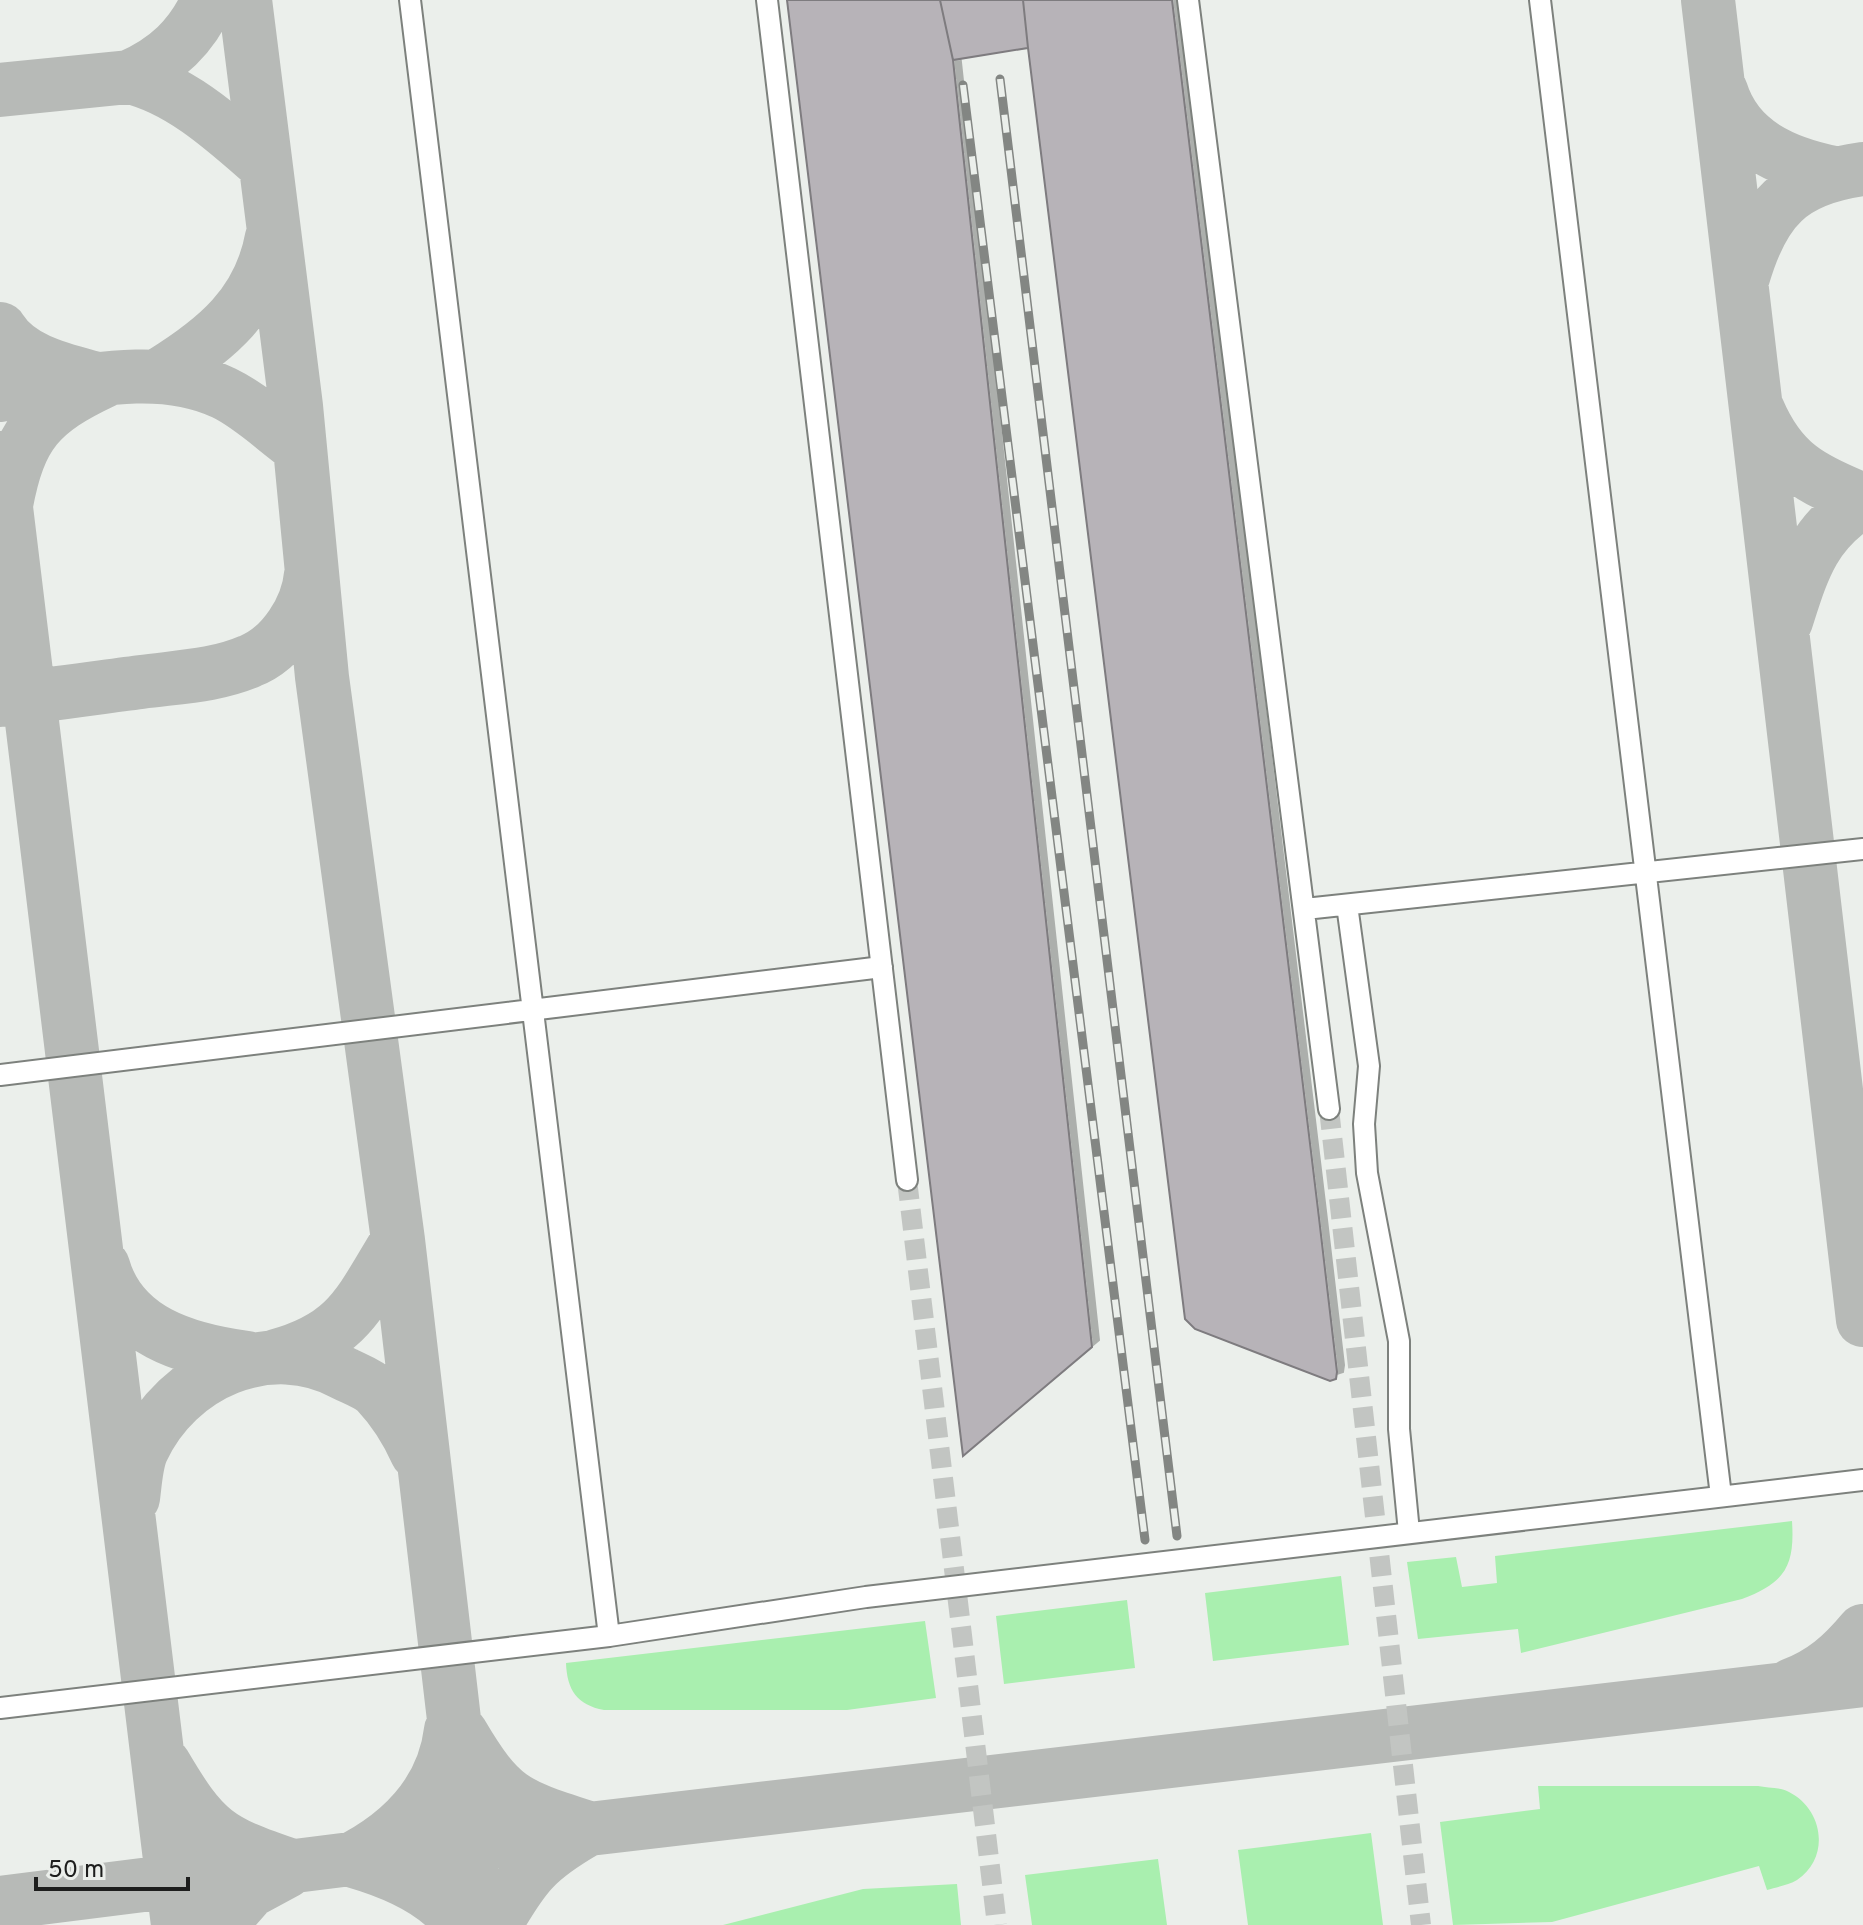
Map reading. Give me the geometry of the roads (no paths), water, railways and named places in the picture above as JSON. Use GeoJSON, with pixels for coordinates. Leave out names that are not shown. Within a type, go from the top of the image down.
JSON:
{"type":"FeatureCollection","features":[{"type":"Feature","properties":{"kind":"lane"},"geometry":{"type":"LineString","coordinates":[[410,0],[530,1009],[609,1636]]}},
{"type":"Feature","properties":{"kind":"lane"},"geometry":{"type":"LineString","coordinates":[[767,0],[907,1180]]}},
{"type":"Feature","properties":{"kind":"lane"},"geometry":{"type":"LineString","coordinates":[[1188,0],[1329,1109]]}},
{"type":"Feature","properties":{"kind":"lane"},"geometry":{"type":"LineString","coordinates":[[1540,0],[1721,1496]]}},
{"type":"Feature","properties":{"kind":"lane"},"geometry":{"type":"LineString","coordinates":[[1305,909],[1863,849]]}},
{"type":"Feature","properties":{"kind":"lane"},"geometry":{"type":"LineString","coordinates":[[1347,905],[1369,1066],[1364,1134],[1367,1173],[1399,1341],[1399,1429],[1409,1532]]}},
{"type":"Feature","properties":{"kind":"lane"},"geometry":{"type":"LineString","coordinates":[[0,1075],[882,967]]}},
{"type":"Feature","properties":{"kind":"lane"},"geometry":{"type":"LineString","coordinates":[[0,1708],[609,1636],[866,1597],[1863,1480]]}},
{"type":"Feature","properties":{"kind":"tunnel"},"geometry":{"type":"LineString","coordinates":[[1329,1109],[1421,1925]]}},
{"type":"Feature","properties":{"kind":"tunnel"},"geometry":{"type":"LineString","coordinates":[[907,1180],[997,1925]]}},
{"type":"Feature","properties":{"kind":"railway"},"geometry":{"type":"LineString","coordinates":[[1000,79],[1177,1536]]}},
{"type":"Feature","properties":{"kind":"railway"},"geometry":{"type":"LineString","coordinates":[[963,85],[1145,1540]]}}]}
